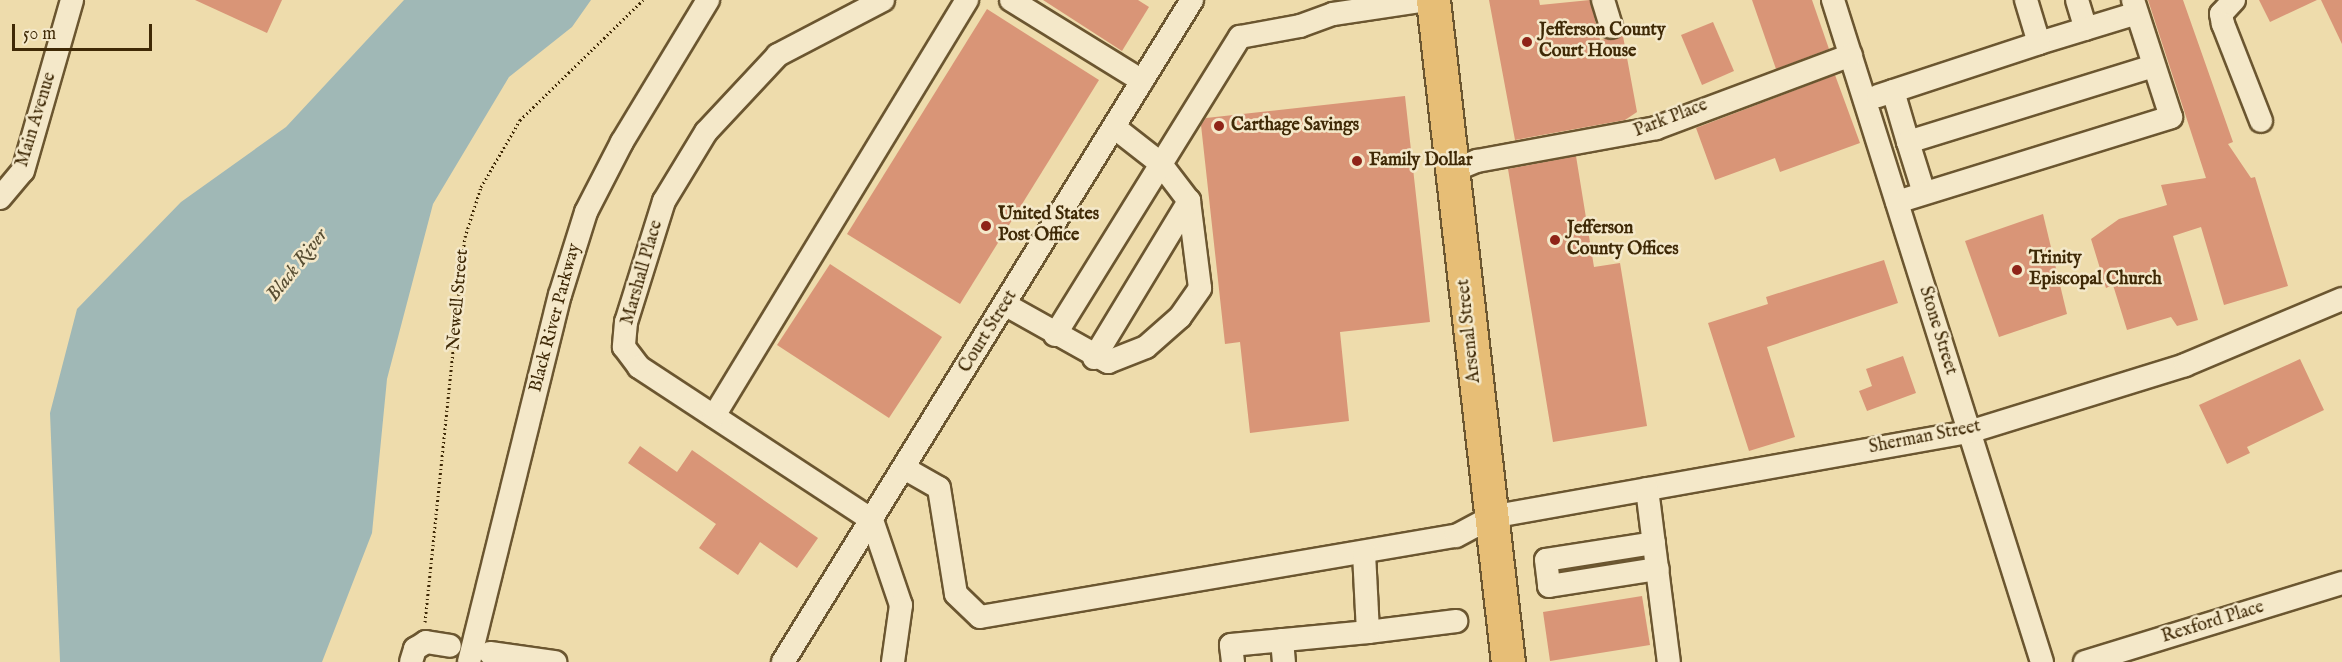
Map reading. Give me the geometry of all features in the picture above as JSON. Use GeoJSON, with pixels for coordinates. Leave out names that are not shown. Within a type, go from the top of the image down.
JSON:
{"type":"FeatureCollection","features":[{"type":"Feature","properties":{"kind":"highway","name":"Arsenal Street"},"geometry":{"type":"LineString","coordinates":[[1433,0],[1508,662]]}},
{"type":"Feature","properties":{"kind":"street","name":"Main Avenue"},"geometry":{"type":"LineString","coordinates":[[0,198],[23,171],[72,0]]}},
{"type":"Feature","properties":{"kind":"street","name":"Black River Parkway"},"geometry":{"type":"LineString","coordinates":[[469,662],[560,295],[586,212],[622,142],[703,9],[714,0]]}},
{"type":"Feature","properties":{"kind":"street","name":"Marshall Place"},"geometry":{"type":"LineString","coordinates":[[872,520],[639,367],[624,347],[626,322],[664,201],[706,132],[778,56],[883,0]]}},
{"type":"Feature","properties":{"kind":"street"},"geometry":{"type":"LineString","coordinates":[[714,416],[967,0]]}},
{"type":"Feature","properties":{"kind":"street"},"geometry":{"type":"LineString","coordinates":[[1011,0],[1142,81]]}},
{"type":"Feature","properties":{"kind":"street","name":"Court Street"},"geometry":{"type":"LineString","coordinates":[[783,662],[1006,305],[1192,0]]}},
{"type":"Feature","properties":{"kind":"street"},"geometry":{"type":"LineString","coordinates":[[1055,335],[1240,37],[1300,26],[1333,14],[1428,0]]}},
{"type":"Feature","properties":{"kind":"street"},"geometry":{"type":"LineString","coordinates":[[1603,0],[1611,27]]}},
{"type":"Feature","properties":{"kind":"street","name":"Stone Street"},"geometry":{"type":"LineString","coordinates":[[1833,0],[2042,662]]}},
{"type":"Feature","properties":{"kind":"street"},"geometry":{"type":"LineString","coordinates":[[2026,0],[2039,43]]}},
{"type":"Feature","properties":{"kind":"street"},"geometry":{"type":"LineString","coordinates":[[2077,0],[2086,29]]}},
{"type":"Feature","properties":{"kind":"street"},"geometry":{"type":"LineString","coordinates":[[2234,0],[2221,14],[2223,24],[2261,121]]}},
{"type":"Feature","properties":{"kind":"street"},"geometry":{"type":"LineString","coordinates":[[1865,100],[2086,29],[2135,7],[2171,117],[1897,202]]}},
{"type":"Feature","properties":{"kind":"street","name":"Park Place"},"geometry":{"type":"LineString","coordinates":[[1452,171],[1478,161],[1656,128],[1851,55]]}},
{"type":"Feature","properties":{"kind":"street"},"geometry":{"type":"LineString","coordinates":[[1908,142],[2154,66]]}},
{"type":"Feature","properties":{"kind":"street"},"geometry":{"type":"LineString","coordinates":[[1893,91],[1924,194]]}},
{"type":"Feature","properties":{"kind":"street"},"geometry":{"type":"LineString","coordinates":[[1006,305],[1094,358],[1116,361],[1146,347],[1180,317],[1200,288],[1189,201],[1160,163],[1114,127]]}},
{"type":"Feature","properties":{"kind":"street"},"geometry":{"type":"LineString","coordinates":[[1094,358],[1189,201]]}},
{"type":"Feature","properties":{"kind":"street","name":"Sherman Street"},"geometry":{"type":"LineString","coordinates":[[904,468],[939,489],[956,594],[980,617],[1456,536],[1491,517],[1969,432],[2185,365],[2342,299]]}},
{"type":"Feature","properties":{"kind":"street"},"geometry":{"type":"LineString","coordinates":[[1647,489],[1669,662]]}},
{"type":"Feature","properties":{"kind":"street"},"geometry":{"type":"LineString","coordinates":[[872,520],[901,605],[893,662]]}},
{"type":"Feature","properties":{"kind":"street"},"geometry":{"type":"LineString","coordinates":[[1654,543],[1546,560],[1549,586],[1658,569]]}},
{"type":"Feature","properties":{"kind":"street"},"geometry":{"type":"LineString","coordinates":[[1364,552],[1368,632]]}},
{"type":"Feature","properties":{"kind":"street","name":"Rexford Place"},"geometry":{"type":"LineString","coordinates":[[2085,662],[2342,583]]}},
{"type":"Feature","properties":{"kind":"street"},"geometry":{"type":"LineString","coordinates":[[1233,662],[1231,645],[1283,651],[1368,632],[1456,621]]}},
{"type":"Feature","properties":{"kind":"street"},"geometry":{"type":"LineString","coordinates":[[413,656],[426,642],[450,646]]}},
{"type":"Feature","properties":{"kind":"street"},"geometry":{"type":"LineString","coordinates":[[490,653],[555,662]]}},
{"type":"Feature","properties":{"kind":"path","name":"Newell Street"},"geometry":{"type":"LineString","coordinates":[[413,656],[427,616],[465,237],[481,187],[520,120],[643,0]]}},
{"type":"Feature","properties":{"kind":"water","name":"Black River"},"geometry":{"type":"Polygon","coordinates":[[[404,0],[591,0],[572,27],[509,77],[433,204],[387,379],[372,533],[322,662],[60,662],[50,413],[77,309],[181,202],[286,127],[404,0]]]}},
{"type":"Feature","properties":{"kind":"building"},"geometry":{"type":"Polygon","coordinates":[[[195,0],[282,0],[267,33],[195,0]]]}},
{"type":"Feature","properties":{"kind":"building"},"geometry":{"type":"Polygon","coordinates":[[[1043,0],[1138,0],[1149,7],[1122,51],[1043,0]]]}},
{"type":"Feature","properties":{"kind":"building"},"geometry":{"type":"Polygon","coordinates":[[[1489,0],[1539,0],[1540,5],[1590,0],[1600,40],[1623,36],[1637,112],[1625,120],[1515,140],[1489,0]]]}},
{"type":"Feature","properties":{"kind":"building"},"geometry":{"type":"Polygon","coordinates":[[[1752,0],[1812,0],[1829,49],[1776,69],[1752,0]]]}},
{"type":"Feature","properties":{"kind":"building"},"geometry":{"type":"Polygon","coordinates":[[[2148,0],[2183,0],[2233,142],[2228,144],[2251,178],[2255,177],[2288,286],[2224,305],[2201,227],[2173,236],[2198,320],[2177,326],[2171,317],[2127,330],[2113,285],[2106,288],[2091,239],[2119,219],[2167,205],[2161,185],[2206,178],[2148,0]]]}},
{"type":"Feature","properties":{"kind":"building"},"geometry":{"type":"Polygon","coordinates":[[[2259,0],[2317,0],[2270,22],[2259,0]]]}},
{"type":"Feature","properties":{"kind":"building"},"geometry":{"type":"Polygon","coordinates":[[[2321,0],[2342,0],[2342,44],[2321,0]]]}},
{"type":"Feature","properties":{"kind":"building"},"geometry":{"type":"Polygon","coordinates":[[[987,9],[1099,80],[960,304],[847,234],[987,9]]]}},
{"type":"Feature","properties":{"kind":"building"},"geometry":{"type":"Polygon","coordinates":[[[1713,22],[1734,71],[1702,85],[1681,35],[1713,22]]]}},
{"type":"Feature","properties":{"kind":"building"},"geometry":{"type":"Polygon","coordinates":[[[1835,75],[1860,143],[1780,172],[1775,158],[1715,180],[1696,128],[1835,75]]]}},
{"type":"Feature","properties":{"kind":"building"},"geometry":{"type":"Polygon","coordinates":[[[1405,96],[1430,322],[1340,332],[1349,421],[1250,433],[1240,342],[1225,344],[1201,125],[1206,118],[1405,96]]]}},
{"type":"Feature","properties":{"kind":"building"},"geometry":{"type":"Polygon","coordinates":[[[1576,156],[1594,267],[1620,263],[1647,426],[1553,442],[1508,169],[1576,156]]]}},
{"type":"Feature","properties":{"kind":"building","name":"Trinity Episcopal Church"},"geometry":{"type":"Polygon","coordinates":[[[2043,214],[2067,314],[1999,337],[1965,241],[2043,214]]]}},
{"type":"Feature","properties":{"kind":"building"},"geometry":{"type":"Polygon","coordinates":[[[1884,260],[1898,303],[1767,347],[1795,437],[1749,451],[1708,323],[1768,304],[1766,297],[1884,260]]]}},
{"type":"Feature","properties":{"kind":"building"},"geometry":{"type":"Polygon","coordinates":[[[830,264],[942,337],[889,418],[777,345],[830,264]]]}},
{"type":"Feature","properties":{"kind":"building"},"geometry":{"type":"Polygon","coordinates":[[[1903,356],[1916,393],[1867,411],[1859,391],[1872,386],[1866,369],[1903,356]]]}},
{"type":"Feature","properties":{"kind":"building"},"geometry":{"type":"Polygon","coordinates":[[[2300,359],[2324,410],[2247,447],[2250,453],[2227,464],[2199,405],[2300,359]]]}},
{"type":"Feature","properties":{"kind":"building"},"geometry":{"type":"Polygon","coordinates":[[[640,446],[677,472],[692,450],[818,538],[797,568],[760,542],[738,575],[699,548],[716,524],[628,463],[640,446]]]}},
{"type":"Feature","properties":{"kind":"building"},"geometry":{"type":"Polygon","coordinates":[[[1642,596],[1650,645],[1550,661],[1543,612],[1642,596]]]}},
{"type":"Feature","properties":{"kind":"place","name":"Jefferson County Court House"},"geometry":{"type":"Point","coordinates":[1527,42]}},
{"type":"Feature","properties":{"kind":"place","name":"Carthage Savings"},"geometry":{"type":"Point","coordinates":[1219,126]}},
{"type":"Feature","properties":{"kind":"place","name":"Family Dollar"},"geometry":{"type":"Point","coordinates":[1357,161]}},
{"type":"Feature","properties":{"kind":"place","name":"United States Post Office"},"geometry":{"type":"Point","coordinates":[986,226]}},
{"type":"Feature","properties":{"kind":"place","name":"Jefferson County Offices"},"geometry":{"type":"Point","coordinates":[1555,240]}},
{"type":"Feature","properties":{"kind":"place","name":"Trinity Episcopal Church"},"geometry":{"type":"Point","coordinates":[2017,270]}}]}
